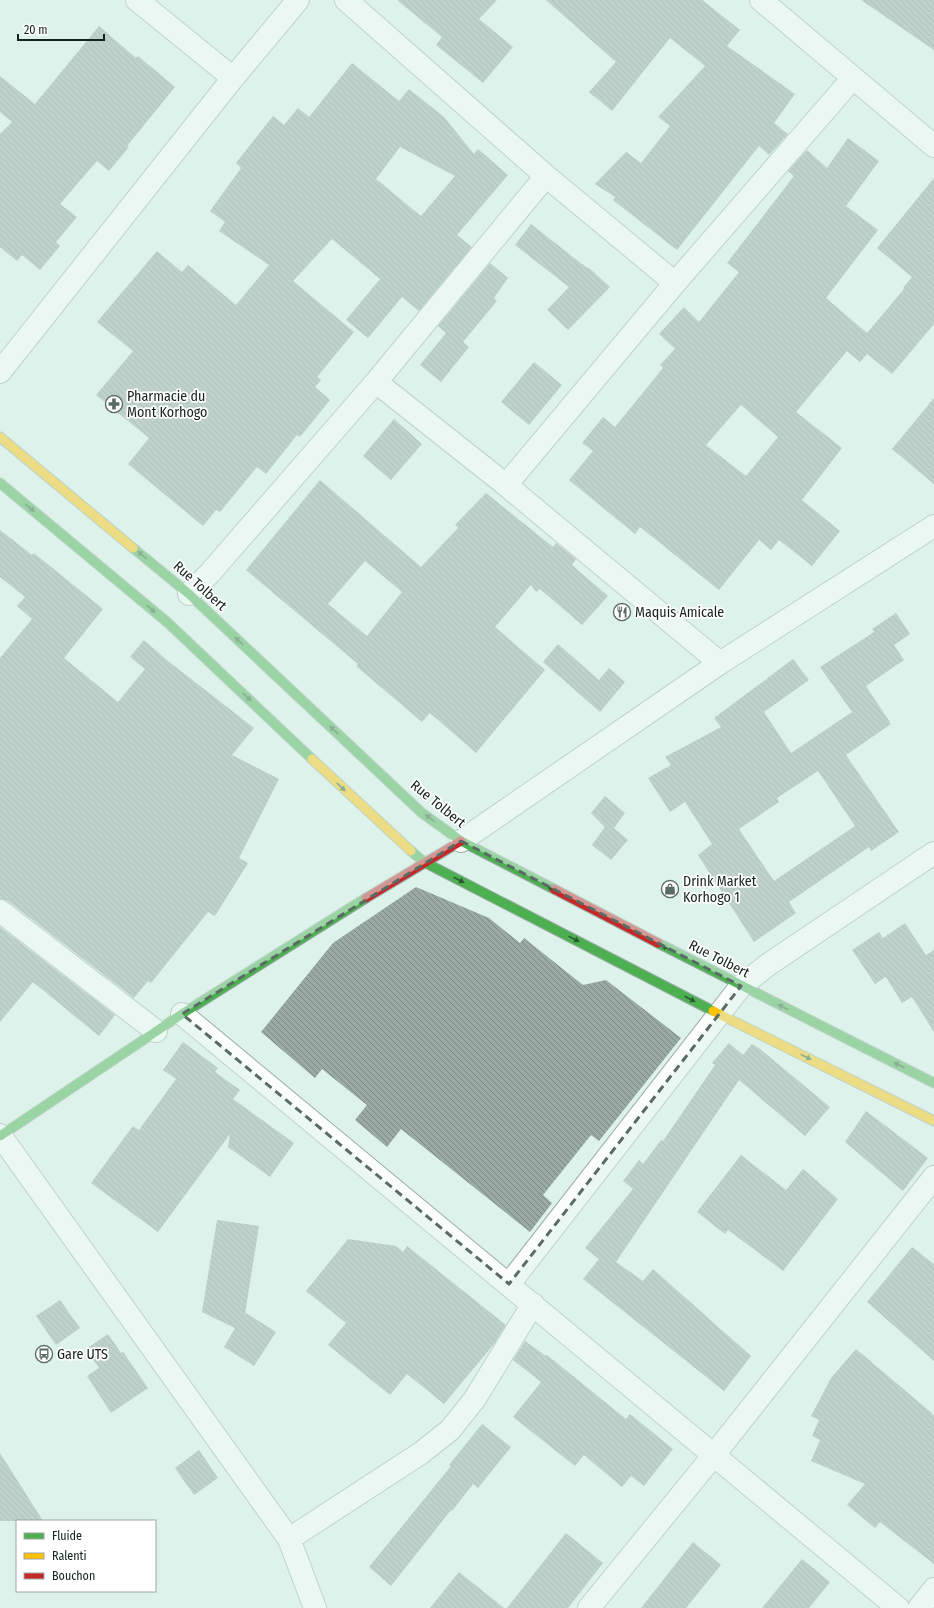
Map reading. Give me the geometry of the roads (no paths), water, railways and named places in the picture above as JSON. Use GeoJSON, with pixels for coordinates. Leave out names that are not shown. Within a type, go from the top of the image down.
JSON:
{"type":"FeatureCollection","features":[{"type":"Feature","properties":{"kind":"street"},"geometry":{"type":"LineString","coordinates":[[136,0],[233,78]]}},
{"type":"Feature","properties":{"kind":"street"},"geometry":{"type":"LineString","coordinates":[[0,372],[233,78],[298,0]]}},
{"type":"Feature","properties":{"kind":"street"},"geometry":{"type":"LineString","coordinates":[[346,0],[546,176],[675,283]]}},
{"type":"Feature","properties":{"kind":"street"},"geometry":{"type":"LineString","coordinates":[[761,0],[934,146]]}},
{"type":"Feature","properties":{"kind":"street"},"geometry":{"type":"LineString","coordinates":[[506,485],[675,283],[853,78]]}},
{"type":"Feature","properties":{"kind":"street"},"geometry":{"type":"LineString","coordinates":[[189,594],[210,573],[376,382],[546,176]]}},
{"type":"Feature","properties":{"kind":"street"},"geometry":{"type":"LineString","coordinates":[[376,382],[506,485],[720,663]]}},
{"type":"Feature","properties":{"kind":"street","name":"Rue Tolbert"},"geometry":{"type":"LineString","coordinates":[[0,437],[189,594],[422,813],[461,841],[740,986],[934,1082]]}},
{"type":"Feature","properties":{"kind":"street"},"geometry":{"type":"LineString","coordinates":[[0,483],[167,622],[391,834],[424,862],[719,1014],[934,1121]]}},
{"type":"Feature","properties":{"kind":"street"},"geometry":{"type":"LineString","coordinates":[[314,1608],[289,1539],[0,1136],[182,1014],[424,862],[461,841],[720,663],[934,526]]}},
{"type":"Feature","properties":{"kind":"street"},"geometry":{"type":"LineString","coordinates":[[509,1284],[740,986],[769,964],[934,853]]}},
{"type":"Feature","properties":{"kind":"street"},"geometry":{"type":"LineString","coordinates":[[0,911],[156,1031]]}},
{"type":"Feature","properties":{"kind":"street"},"geometry":{"type":"LineString","coordinates":[[182,1014],[898,1608]]}},
{"type":"Feature","properties":{"kind":"street"},"geometry":{"type":"LineString","coordinates":[[589,1608],[713,1456],[934,1177]]}},
{"type":"Feature","properties":{"kind":"street"},"geometry":{"type":"LineString","coordinates":[[289,1539],[422,1453],[450,1430],[474,1400],[533,1304]]}},
{"type":"Feature","properties":{"kind":"street"},"geometry":{"type":"LineString","coordinates":[[919,1608],[934,1589]]}},
{"type":"Feature","properties":{"kind":"place","name":"Pharmacie du Mont Korhogo"},"geometry":{"type":"Point","coordinates":[114,404]}},
{"type":"Feature","properties":{"kind":"place","name":"Maquis Amicale"},"geometry":{"type":"Point","coordinates":[622,612]}},
{"type":"Feature","properties":{"kind":"place","name":"Drink Market Korhogo 1"},"geometry":{"type":"Point","coordinates":[670,889]}},
{"type":"Feature","properties":{"kind":"place","name":"Gare UTS"},"geometry":{"type":"Point","coordinates":[44,1354]}}]}
